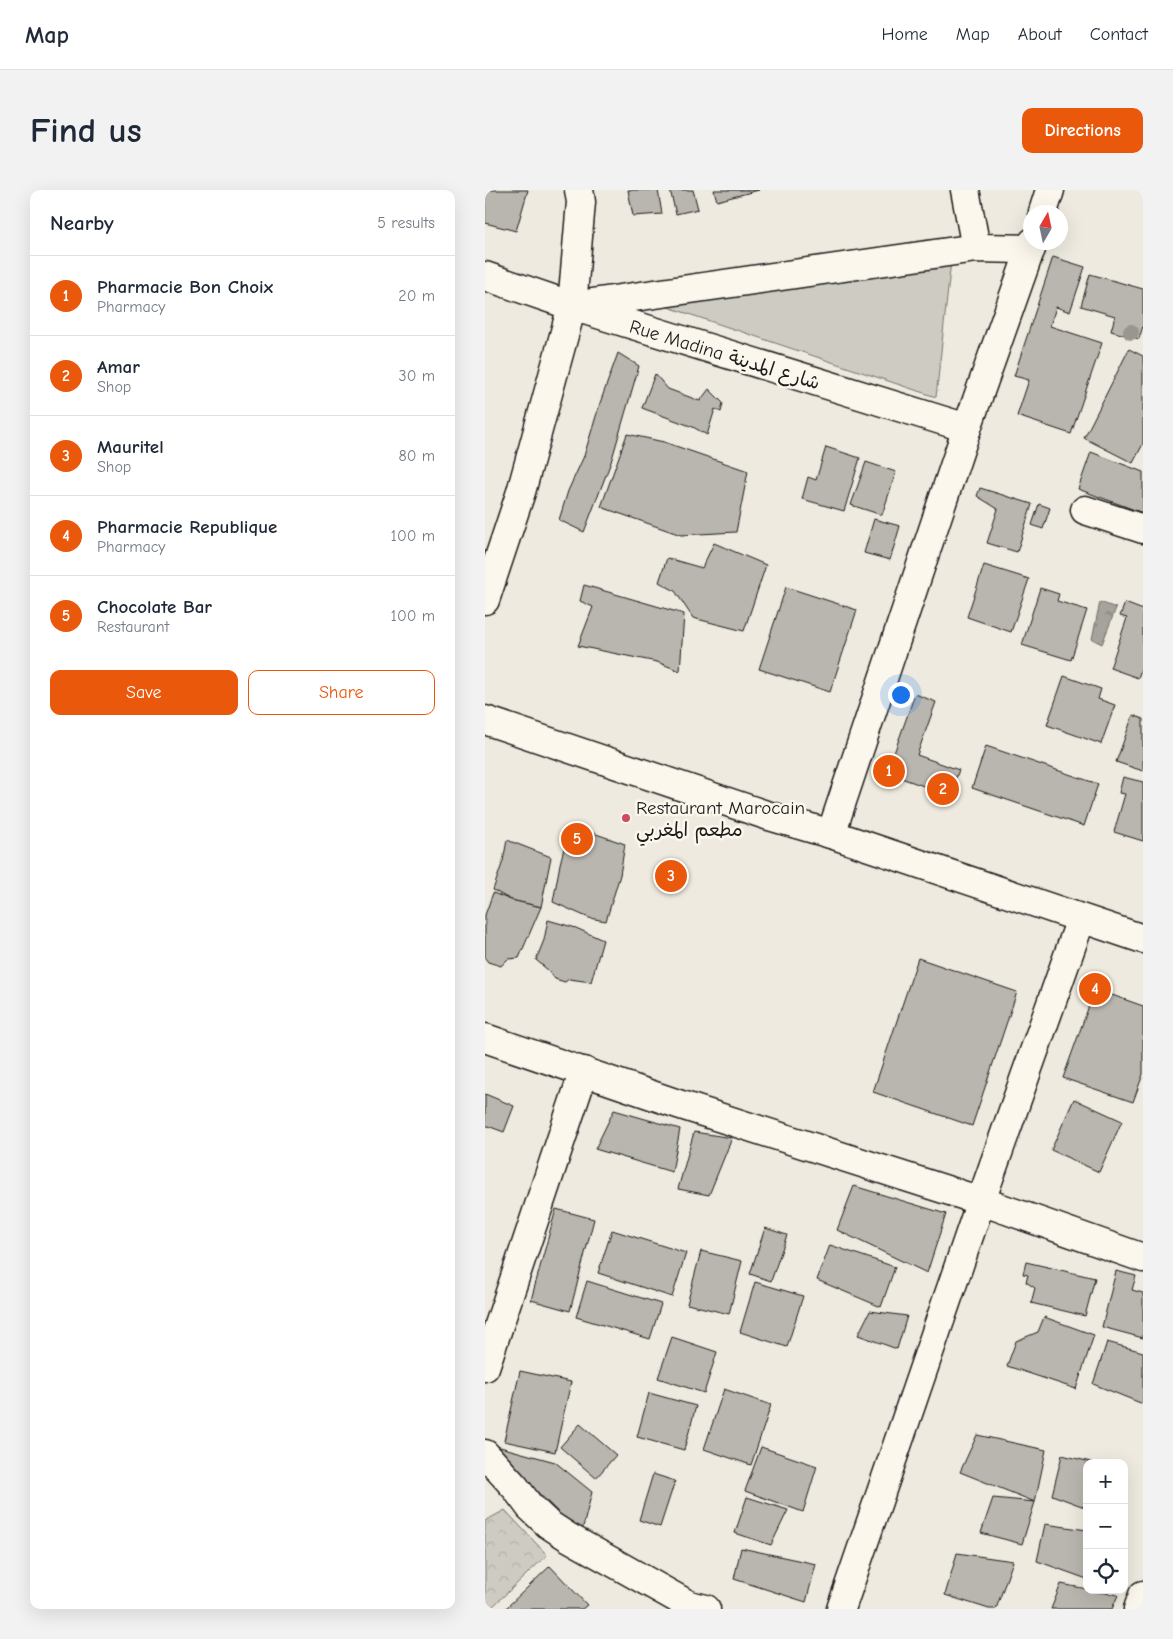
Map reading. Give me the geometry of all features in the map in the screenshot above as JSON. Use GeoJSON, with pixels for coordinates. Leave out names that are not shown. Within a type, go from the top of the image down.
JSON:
{"type":"FeatureCollection","features":[{"type":"Feature","properties":{"kind":"street"},"geometry":{"type":"LineString","coordinates":[[485,600],[521,492],[572,306],[581,202],[579,190]]}},
{"type":"Feature","properties":{"kind":"street"},"geometry":{"type":"LineString","coordinates":[[965,190],[976,248]]}},
{"type":"Feature","properties":{"kind":"street"},"geometry":{"type":"LineString","coordinates":[[1045,205],[1050,190]]}},
{"type":"Feature","properties":{"kind":"street"},"geometry":{"type":"LineString","coordinates":[[572,306],[976,248],[1023,246]]}},
{"type":"Feature","properties":{"kind":"street"},"geometry":{"type":"LineString","coordinates":[[831,834],[967,428],[1031,250]]}},
{"type":"Feature","properties":{"kind":"street","name":"Rue Madina شارع المدينة"},"geometry":{"type":"LineString","coordinates":[[485,276],[572,306],[967,428]]}},
{"type":"Feature","properties":{"kind":"street"},"geometry":{"type":"LineString","coordinates":[[1085,510],[1143,529]]}},
{"type":"Feature","properties":{"kind":"street"},"geometry":{"type":"LineString","coordinates":[[485,720],[766,815],[831,834],[1081,920],[1143,939]]}},
{"type":"Feature","properties":{"kind":"street"},"geometry":{"type":"LineString","coordinates":[[841,1609],[981,1201],[1081,920]]}},
{"type":"Feature","properties":{"kind":"street"},"geometry":{"type":"LineString","coordinates":[[485,1038],[687,1107],[981,1201],[1143,1258]]}},
{"type":"Feature","properties":{"kind":"street"},"geometry":{"type":"LineString","coordinates":[[485,1367],[584,1071]]}},
{"type":"Feature","properties":{"kind":"street"},"geometry":{"type":"LineString","coordinates":[[485,1454],[515,1487],[530,1507],[548,1524],[689,1605],[706,1609]]}},
{"type":"Feature","properties":{"kind":"street"},"geometry":{"type":"LineString","coordinates":[[1138,1609],[1143,1595]]}},
{"type":"Feature","properties":{"kind":"green space"},"geometry":{"type":"Polygon","coordinates":[[[952,252],[936,397],[665,306],[952,252]]]}},
{"type":"Feature","properties":{"kind":"green space"},"geometry":{"type":"Polygon","coordinates":[[[505,1510],[547,1555],[490,1609],[485,1609],[485,1521],[505,1510]]]}},
{"type":"Feature","properties":{"kind":"water"},"geometry":{"type":"Polygon","coordinates":[[[1100,602],[1116,608],[1102,644],[1092,639],[1100,602]]]}},
{"type":"Feature","properties":{"kind":"building"},"geometry":{"type":"Polygon","coordinates":[[[485,190],[528,190],[516,231],[485,223],[485,190]]]}},
{"type":"Feature","properties":{"kind":"building"},"geometry":{"type":"Polygon","coordinates":[[[628,190],[658,190],[662,214],[633,216],[628,190]]]}},
{"type":"Feature","properties":{"kind":"building"},"geometry":{"type":"Polygon","coordinates":[[[670,190],[693,190],[698,209],[676,214],[670,190]]]}},
{"type":"Feature","properties":{"kind":"building"},"geometry":{"type":"Polygon","coordinates":[[[714,190],[759,190],[717,201],[714,190]]]}},
{"type":"Feature","properties":{"kind":"building"},"geometry":{"type":"Polygon","coordinates":[[[1053,257],[1085,267],[1070,312],[1056,307],[1050,326],[1102,343],[1071,434],[1017,416],[1029,380],[1014,376],[1053,257]]]}},
{"type":"Feature","properties":{"kind":"building"},"geometry":{"type":"Polygon","coordinates":[[[1090,274],[1143,289],[1143,326],[1139,339],[1111,331],[1115,316],[1081,306],[1090,274]]]}},
{"type":"Feature","properties":{"kind":"building"},"geometry":{"type":"Polygon","coordinates":[[[1129,349],[1143,356],[1143,444],[1133,463],[1084,438],[1129,349]]]}},
{"type":"Feature","properties":{"kind":"building"},"geometry":{"type":"Polygon","coordinates":[[[618,353],[639,366],[611,462],[584,532],[559,520],[568,491],[584,456],[618,353]]]}},
{"type":"Feature","properties":{"kind":"building"},"geometry":{"type":"Polygon","coordinates":[[[655,374],[668,389],[700,401],[709,389],[723,403],[721,412],[715,409],[707,435],[693,427],[642,408],[655,374]]]}},
{"type":"Feature","properties":{"kind":"building"},"geometry":{"type":"Polygon","coordinates":[[[627,434],[664,442],[748,471],[736,532],[681,535],[601,507],[627,434]]]}},
{"type":"Feature","properties":{"kind":"building"},"geometry":{"type":"Polygon","coordinates":[[[826,447],[860,458],[844,511],[802,499],[808,477],[816,480],[826,447]]]}},
{"type":"Feature","properties":{"kind":"building"},"geometry":{"type":"Polygon","coordinates":[[[1091,452],[1143,472],[1143,513],[1078,489],[1091,452]]]}},
{"type":"Feature","properties":{"kind":"building"},"geometry":{"type":"Polygon","coordinates":[[[866,462],[896,472],[882,515],[851,505],[866,462]]]}},
{"type":"Feature","properties":{"kind":"building"},"geometry":{"type":"Polygon","coordinates":[[[980,488],[1032,504],[1017,552],[987,543],[998,509],[977,496],[980,488]]]}},
{"type":"Feature","properties":{"kind":"building"},"geometry":{"type":"Polygon","coordinates":[[[1039,504],[1050,508],[1043,529],[1032,525],[1039,504]]]}},
{"type":"Feature","properties":{"kind":"building"},"geometry":{"type":"Polygon","coordinates":[[[874,519],[900,526],[890,560],[864,553],[874,519]]]}},
{"type":"Feature","properties":{"kind":"building"},"geometry":{"type":"Polygon","coordinates":[[[714,543],[766,565],[744,631],[693,618],[675,591],[659,582],[667,558],[702,568],[714,543]]]}},
{"type":"Feature","properties":{"kind":"building"},"geometry":{"type":"Polygon","coordinates":[[[984,565],[1029,579],[1011,632],[967,617],[984,565]]]}},
{"type":"Feature","properties":{"kind":"building"},"geometry":{"type":"Polygon","coordinates":[[[584,585],[684,614],[680,671],[657,662],[578,646],[593,607],[580,601],[584,585]]]}},
{"type":"Feature","properties":{"kind":"building"},"geometry":{"type":"Polygon","coordinates":[[[786,587],[857,610],[830,692],[759,669],[786,587]]]}},
{"type":"Feature","properties":{"kind":"building"},"geometry":{"type":"Polygon","coordinates":[[[1040,588],[1059,594],[1057,601],[1087,610],[1071,660],[1022,645],[1040,588]]]}},
{"type":"Feature","properties":{"kind":"building"},"geometry":{"type":"Polygon","coordinates":[[[1125,603],[1143,610],[1143,664],[1138,678],[1110,668],[1127,618],[1120,616],[1125,603]]]}},
{"type":"Feature","properties":{"kind":"building"},"geometry":{"type":"Polygon","coordinates":[[[1064,676],[1101,689],[1098,699],[1115,705],[1101,744],[1047,725],[1064,676]]]}},
{"type":"Feature","properties":{"kind":"building"},"geometry":{"type":"Polygon","coordinates":[[[915,694],[936,702],[917,755],[959,770],[949,795],[887,773],[915,694]]]}},
{"type":"Feature","properties":{"kind":"building"},"geometry":{"type":"Polygon","coordinates":[[[1133,715],[1143,719],[1143,771],[1116,762],[1133,715]]]}},
{"type":"Feature","properties":{"kind":"building"},"geometry":{"type":"Polygon","coordinates":[[[986,746],[1098,784],[1084,826],[972,788],[986,746]]]}},
{"type":"Feature","properties":{"kind":"building"},"geometry":{"type":"Polygon","coordinates":[[[1123,777],[1143,782],[1143,841],[1114,832],[1125,794],[1119,793],[1123,777]]]}},
{"type":"Feature","properties":{"kind":"building"},"geometry":{"type":"Polygon","coordinates":[[[570,825],[625,844],[620,875],[606,921],[589,918],[553,902],[570,825]]]}},
{"type":"Feature","properties":{"kind":"building"},"geometry":{"type":"Polygon","coordinates":[[[507,840],[551,857],[541,907],[511,900],[493,890],[503,861],[507,840]]]}},
{"type":"Feature","properties":{"kind":"building"},"geometry":{"type":"Polygon","coordinates":[[[493,893],[511,900],[541,907],[519,958],[508,959],[501,966],[488,962],[485,958],[485,915],[493,893]]]}},
{"type":"Feature","properties":{"kind":"building"},"geometry":{"type":"Polygon","coordinates":[[[548,920],[576,928],[603,940],[591,982],[569,979],[565,982],[555,979],[536,960],[544,940],[548,920]]]}},
{"type":"Feature","properties":{"kind":"building"},"geometry":{"type":"Polygon","coordinates":[[[918,958],[1017,992],[972,1126],[873,1092],[918,958]]]}},
{"type":"Feature","properties":{"kind":"building"},"geometry":{"type":"Polygon","coordinates":[[[1095,989],[1143,1006],[1143,1074],[1133,1102],[1063,1078],[1095,989]]]}},
{"type":"Feature","properties":{"kind":"building"},"geometry":{"type":"Polygon","coordinates":[[[485,1094],[514,1106],[504,1132],[485,1125],[485,1094]]]}},
{"type":"Feature","properties":{"kind":"building"},"geometry":{"type":"Polygon","coordinates":[[[1074,1099],[1122,1121],[1099,1172],[1051,1150],[1074,1099]]]}},
{"type":"Feature","properties":{"kind":"building"},"geometry":{"type":"Polygon","coordinates":[[[614,1110],[680,1129],[672,1172],[595,1149],[614,1110]]]}},
{"type":"Feature","properties":{"kind":"building"},"geometry":{"type":"Polygon","coordinates":[[[694,1132],[732,1138],[709,1195],[678,1189],[694,1132]]]}},
{"type":"Feature","properties":{"kind":"building"},"geometry":{"type":"Polygon","coordinates":[[[854,1186],[946,1214],[927,1273],[837,1230],[854,1186]]]}},
{"type":"Feature","properties":{"kind":"building"},"geometry":{"type":"Polygon","coordinates":[[[556,1209],[594,1219],[570,1311],[531,1300],[556,1209]]]}},
{"type":"Feature","properties":{"kind":"building"},"geometry":{"type":"Polygon","coordinates":[[[765,1228],[787,1235],[771,1281],[750,1274],[765,1228]]]}},
{"type":"Feature","properties":{"kind":"building"},"geometry":{"type":"Polygon","coordinates":[[[612,1230],[686,1253],[672,1297],[598,1273],[612,1230]]]}},
{"type":"Feature","properties":{"kind":"building"},"geometry":{"type":"Polygon","coordinates":[[[830,1245],[895,1267],[881,1307],[817,1280],[830,1245]]]}},
{"type":"Feature","properties":{"kind":"building"},"geometry":{"type":"Polygon","coordinates":[[[701,1251],[742,1261],[729,1314],[687,1304],[701,1251]]]}},
{"type":"Feature","properties":{"kind":"building"},"geometry":{"type":"Polygon","coordinates":[[[1026,1262],[1095,1278],[1085,1316],[1031,1303],[1035,1288],[1026,1282],[1028,1275],[1023,1274],[1026,1262]]]}},
{"type":"Feature","properties":{"kind":"building"},"geometry":{"type":"Polygon","coordinates":[[[1116,1271],[1136,1276],[1132,1290],[1143,1293],[1143,1338],[1102,1327],[1116,1271]]]}},
{"type":"Feature","properties":{"kind":"building"},"geometry":{"type":"Polygon","coordinates":[[[587,1281],[661,1304],[650,1339],[576,1317],[587,1281]]]}},
{"type":"Feature","properties":{"kind":"building"},"geometry":{"type":"Polygon","coordinates":[[[755,1282],[803,1296],[787,1347],[740,1332],[755,1282]]]}},
{"type":"Feature","properties":{"kind":"building"},"geometry":{"type":"Polygon","coordinates":[[[870,1311],[907,1316],[897,1349],[858,1335],[870,1311]]]}},
{"type":"Feature","properties":{"kind":"building"},"geometry":{"type":"Polygon","coordinates":[[[1044,1317],[1094,1335],[1076,1389],[1007,1366],[1016,1341],[1038,1332],[1044,1317]]]}},
{"type":"Feature","properties":{"kind":"building"},"geometry":{"type":"Polygon","coordinates":[[[672,1337],[717,1352],[704,1393],[658,1378],[672,1337]]]}},
{"type":"Feature","properties":{"kind":"building"},"geometry":{"type":"Polygon","coordinates":[[[1107,1342],[1143,1352],[1143,1404],[1093,1384],[1107,1342]]]}},
{"type":"Feature","properties":{"kind":"building"},"geometry":{"type":"Polygon","coordinates":[[[520,1371],[571,1382],[555,1452],[504,1441],[520,1371]]]}},
{"type":"Feature","properties":{"kind":"building"},"geometry":{"type":"Polygon","coordinates":[[[724,1389],[771,1405],[751,1465],[704,1449],[724,1389]]]}},
{"type":"Feature","properties":{"kind":"building"},"geometry":{"type":"Polygon","coordinates":[[[649,1393],[696,1406],[684,1450],[637,1437],[649,1393]]]}},
{"type":"Feature","properties":{"kind":"building"},"geometry":{"type":"Polygon","coordinates":[[[580,1424],[616,1455],[596,1478],[560,1447],[580,1424]]]}},
{"type":"Feature","properties":{"kind":"building"},"geometry":{"type":"Polygon","coordinates":[[[977,1435],[1046,1450],[1035,1502],[960,1472],[977,1435]]]}},
{"type":"Feature","properties":{"kind":"building"},"geometry":{"type":"Polygon","coordinates":[[[489,1444],[555,1462],[592,1492],[581,1535],[489,1444]]]}},
{"type":"Feature","properties":{"kind":"building"},"geometry":{"type":"Polygon","coordinates":[[[761,1447],[817,1466],[803,1512],[745,1491],[761,1447]]]}},
{"type":"Feature","properties":{"kind":"building"},"geometry":{"type":"Polygon","coordinates":[[[1062,1455],[1083,1460],[1083,1507],[1052,1495],[1062,1455]]]}},
{"type":"Feature","properties":{"kind":"building"},"geometry":{"type":"Polygon","coordinates":[[[653,1474],[675,1481],[660,1527],[639,1520],[653,1474]]]}},
{"type":"Feature","properties":{"kind":"building"},"geometry":{"type":"Polygon","coordinates":[[[747,1497],[788,1510],[771,1545],[735,1533],[747,1497]]]}},
{"type":"Feature","properties":{"kind":"building"},"geometry":{"type":"Polygon","coordinates":[[[993,1498],[1035,1502],[1022,1544],[981,1533],[993,1498]]]}},
{"type":"Feature","properties":{"kind":"building"},"geometry":{"type":"Polygon","coordinates":[[[1045,1524],[1083,1529],[1083,1578],[1037,1561],[1045,1524]]]}},
{"type":"Feature","properties":{"kind":"building"},"geometry":{"type":"Polygon","coordinates":[[[741,1548],[816,1564],[806,1602],[734,1579],[741,1548]]]}},
{"type":"Feature","properties":{"kind":"building"},"geometry":{"type":"Polygon","coordinates":[[[957,1553],[1013,1561],[996,1609],[989,1609],[945,1595],[957,1553]]]}},
{"type":"Feature","properties":{"kind":"building"},"geometry":{"type":"Polygon","coordinates":[[[550,1566],[587,1605],[582,1609],[505,1609],[550,1566]]]}},
{"type":"Feature","properties":{"kind":"building"},"geometry":{"type":"Polygon","coordinates":[[[1061,1584],[1083,1588],[1083,1594],[1118,1595],[1112,1609],[1051,1609],[1061,1584]]]}},
{"type":"Feature","properties":{"kind":"place","name":"Pharmacie Bon Choix"},"geometry":{"type":"Point","coordinates":[889,771]}},
{"type":"Feature","properties":{"kind":"place","name":"Amar"},"geometry":{"type":"Point","coordinates":[943,789]}},
{"type":"Feature","properties":{"kind":"place","name":"Restaurant Marocain مطعم المغربي"},"geometry":{"type":"Point","coordinates":[626,818]}},
{"type":"Feature","properties":{"kind":"place","name":"Chocolate Bar"},"geometry":{"type":"Point","coordinates":[577,839]}},
{"type":"Feature","properties":{"kind":"place","name":"Mauritel"},"geometry":{"type":"Point","coordinates":[671,876]}},
{"type":"Feature","properties":{"kind":"place","name":"Pharmacie Republique"},"geometry":{"type":"Point","coordinates":[1095,989]}}]}
